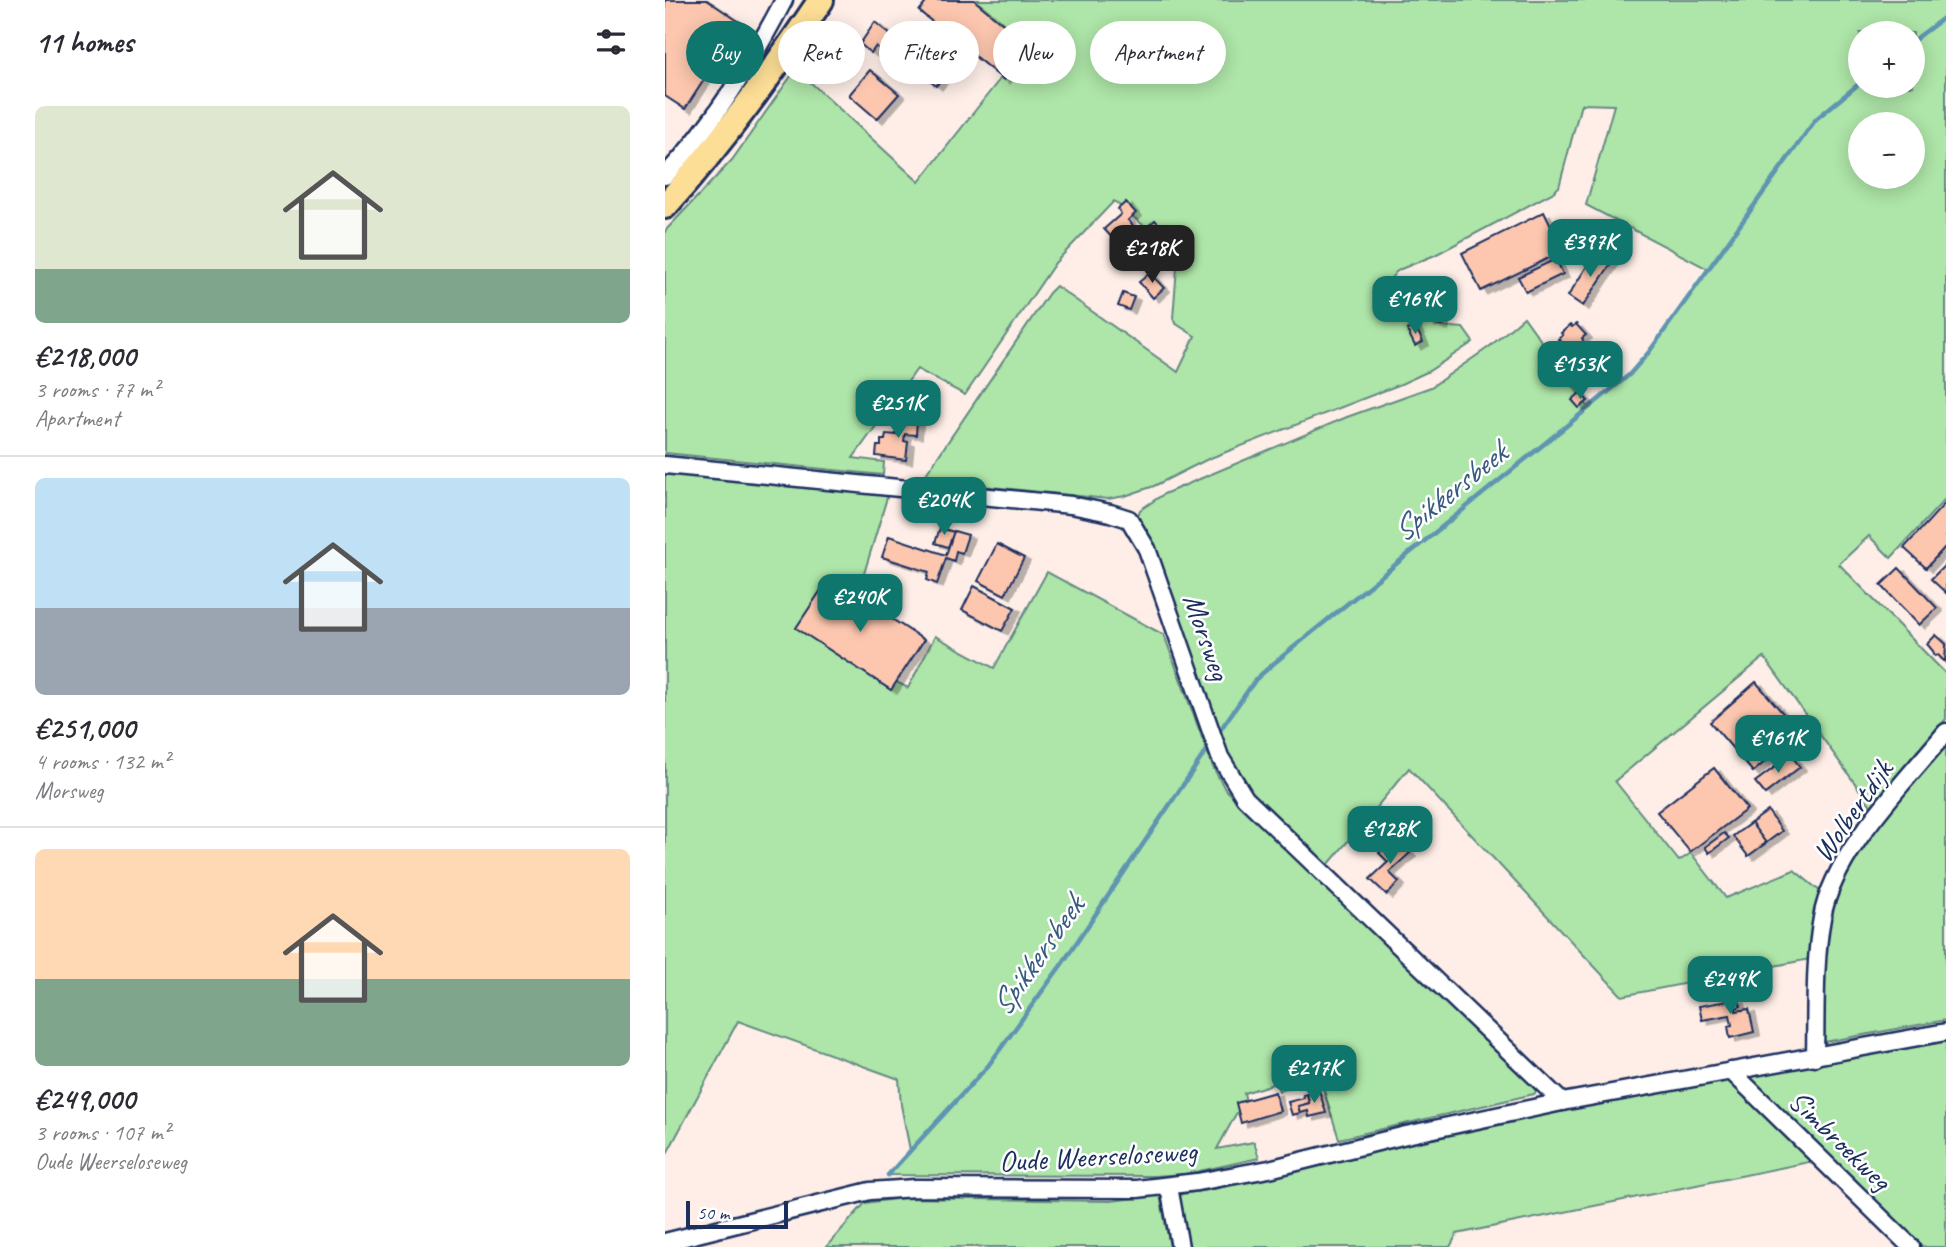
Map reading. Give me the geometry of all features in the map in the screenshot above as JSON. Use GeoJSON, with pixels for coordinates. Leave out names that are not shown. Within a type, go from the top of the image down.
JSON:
{"type":"FeatureCollection","features":[{"type":"Feature","properties":{"kind":"main road"},"geometry":{"type":"LineString","coordinates":[[665,206],[702,164],[751,100],[821,0]]}},
{"type":"Feature","properties":{"kind":"street"},"geometry":{"type":"LineString","coordinates":[[665,176],[696,141],[725,101],[751,61],[784,0]]}},
{"type":"Feature","properties":{"kind":"street","name":"Morsweg"},"geometry":{"type":"LineString","coordinates":[[665,465],[1071,505],[1129,519],[1147,549],[1220,757],[1245,798],[1562,1102]]}},
{"type":"Feature","properties":{"kind":"street","name":"Wolbertdijk"},"geometry":{"type":"LineString","coordinates":[[1815,1057],[1822,917],[1827,900],[1851,850],[1946,732]]}},
{"type":"Feature","properties":{"kind":"street","name":"Oude Weerseloseweg"},"geometry":{"type":"LineString","coordinates":[[665,1242],[870,1191],[915,1188],[1169,1187],[1269,1169],[1406,1135],[1562,1102],[1946,1032]]}},
{"type":"Feature","properties":{"kind":"street","name":"Simbroekweg"},"geometry":{"type":"LineString","coordinates":[[1731,1071],[1911,1247]]}},
{"type":"Feature","properties":{"kind":"street"},"geometry":{"type":"LineString","coordinates":[[1169,1187],[1180,1247]]}},
{"type":"Feature","properties":{"kind":"green space"},"geometry":{"type":"Polygon","coordinates":[[[966,0],[1946,0],[1946,498],[1891,558],[1869,536],[1839,564],[1946,674],[1946,719],[1872,807],[1764,657],[1615,781],[1679,861],[1691,853],[1726,898],[1794,870],[1821,892],[1810,959],[1622,996],[1409,768],[1328,865],[1285,826],[1245,784],[1224,751],[1137,518],[1140,510],[1164,494],[1347,417],[1431,387],[1489,347],[1524,317],[1589,408],[1629,375],[1649,352],[1708,269],[1586,205],[1614,105],[1581,104],[1559,187],[1552,193],[1435,255],[1401,269],[1381,291],[1391,289],[1423,318],[1435,325],[1463,328],[1473,342],[1429,371],[1401,384],[1208,459],[1154,486],[1108,499],[922,480],[1056,286],[1178,372],[1195,336],[1175,323],[1173,318],[1178,254],[1114,201],[1055,263],[965,395],[917,369],[853,458],[884,462],[883,475],[665,453],[665,231],[732,160],[785,84],[812,84],[919,182],[996,84],[1076,84],[1076,21],[993,22],[966,0]]]}},
{"type":"Feature","properties":{"kind":"green space"},"geometry":{"type":"Polygon","coordinates":[[[665,470],[889,491],[840,653],[908,688],[935,636],[994,668],[1047,572],[1164,635],[1213,767],[1225,789],[1535,1087],[1536,1092],[1339,1139],[1320,1079],[1279,1091],[1276,1083],[1244,1093],[1246,1102],[1236,1114],[1217,1149],[1254,1142],[1259,1158],[1186,1174],[1154,1176],[888,1175],[910,1150],[899,1079],[738,1021],[665,1157],[665,470]]]}},
{"type":"Feature","properties":{"kind":"green space"},"geometry":{"type":"Polygon","coordinates":[[[1946,739],[1946,1020],[1819,1043],[1825,946],[1832,899],[1863,844],[1946,739]]]}},
{"type":"Feature","properties":{"kind":"green space"},"geometry":{"type":"Polygon","coordinates":[[[1946,1037],[1946,1247],[1922,1247],[1746,1076],[1946,1037]]]}},
{"type":"Feature","properties":{"kind":"green space"},"geometry":{"type":"Polygon","coordinates":[[[1729,1079],[1814,1161],[1457,1234],[1450,1247],[1186,1247],[1176,1195],[1214,1189],[1454,1130],[1729,1079]]]}},
{"type":"Feature","properties":{"kind":"green space"},"geometry":{"type":"Polygon","coordinates":[[[1160,1195],[1170,1247],[826,1247],[865,1203],[903,1198],[1111,1201],[1160,1195]]]}},
{"type":"Feature","properties":{"kind":"building"},"geometry":{"type":"Polygon","coordinates":[[[665,0],[707,0],[738,21],[686,21],[686,84],[701,84],[685,109],[665,96],[665,0]]]}},
{"type":"Feature","properties":{"kind":"building"},"geometry":{"type":"Polygon","coordinates":[[[928,0],[974,0],[999,21],[993,21],[993,71],[979,60],[979,21],[931,21],[919,11],[928,0]]]}},
{"type":"Feature","properties":{"kind":"building"},"geometry":{"type":"Polygon","coordinates":[[[875,22],[879,25],[879,49],[876,46],[871,53],[865,48],[865,37],[875,22]]]}},
{"type":"Feature","properties":{"kind":"building"},"geometry":{"type":"Polygon","coordinates":[[[870,70],[879,77],[879,84],[887,84],[899,94],[877,119],[849,95],[858,84],[865,84],[865,76],[870,70]]]}},
{"type":"Feature","properties":{"kind":"building"},"geometry":{"type":"Polygon","coordinates":[[[1126,202],[1136,213],[1128,220],[1134,227],[1116,242],[1104,229],[1121,214],[1118,209],[1126,202]]]}},
{"type":"Feature","properties":{"kind":"building"},"geometry":{"type":"Polygon","coordinates":[[[1544,212],[1563,251],[1481,291],[1462,253],[1544,212]]]}},
{"type":"Feature","properties":{"kind":"building"},"geometry":{"type":"Polygon","coordinates":[[[1155,220],[1173,239],[1142,267],[1124,248],[1128,244],[1122,237],[1129,231],[1135,238],[1155,220]]]}},
{"type":"Feature","properties":{"kind":"building"},"geometry":{"type":"Polygon","coordinates":[[[1596,252],[1612,262],[1583,306],[1568,296],[1596,252]]]}},
{"type":"Feature","properties":{"kind":"building"},"geometry":{"type":"Polygon","coordinates":[[[1556,259],[1563,274],[1526,292],[1518,277],[1556,259]]]}},
{"type":"Feature","properties":{"kind":"building"},"geometry":{"type":"Polygon","coordinates":[[[1150,273],[1164,288],[1153,298],[1139,282],[1150,273]]]}},
{"type":"Feature","properties":{"kind":"building"},"geometry":{"type":"Polygon","coordinates":[[[1123,293],[1134,297],[1129,310],[1118,306],[1123,293]]]}},
{"type":"Feature","properties":{"kind":"building"},"geometry":{"type":"Polygon","coordinates":[[[1435,294],[1448,297],[1442,326],[1429,323],[1435,294]]]}},
{"type":"Feature","properties":{"kind":"building"},"geometry":{"type":"Polygon","coordinates":[[[1576,324],[1586,335],[1582,338],[1584,343],[1580,348],[1573,347],[1569,351],[1558,339],[1570,325],[1572,327],[1576,324]]]}},
{"type":"Feature","properties":{"kind":"building"},"geometry":{"type":"Polygon","coordinates":[[[1415,326],[1423,342],[1415,346],[1407,330],[1415,326]]]}},
{"type":"Feature","properties":{"kind":"building"},"geometry":{"type":"Polygon","coordinates":[[[1580,393],[1588,401],[1579,408],[1572,400],[1580,393]]]}},
{"type":"Feature","properties":{"kind":"building"},"geometry":{"type":"Polygon","coordinates":[[[897,418],[917,420],[916,435],[905,434],[904,441],[908,442],[906,460],[876,456],[877,446],[881,446],[881,440],[885,440],[886,434],[898,435],[897,418]]]}},
{"type":"Feature","properties":{"kind":"building"},"geometry":{"type":"Polygon","coordinates":[[[1946,502],[1946,546],[1926,568],[1904,548],[1946,502]]]}},
{"type":"Feature","properties":{"kind":"building"},"geometry":{"type":"Polygon","coordinates":[[[940,528],[954,532],[948,547],[935,543],[940,528]]]}},
{"type":"Feature","properties":{"kind":"building"},"geometry":{"type":"Polygon","coordinates":[[[954,531],[968,535],[962,553],[956,551],[954,561],[946,558],[937,584],[927,580],[929,572],[882,557],[889,536],[946,555],[954,531]]]}},
{"type":"Feature","properties":{"kind":"building"},"geometry":{"type":"Polygon","coordinates":[[[997,544],[1024,558],[1005,595],[978,581],[997,544]]]}},
{"type":"Feature","properties":{"kind":"building"},"geometry":{"type":"Polygon","coordinates":[[[1946,564],[1946,593],[1931,579],[1946,564]]]}},
{"type":"Feature","properties":{"kind":"building"},"geometry":{"type":"Polygon","coordinates":[[[1899,568],[1937,608],[1919,625],[1881,585],[1899,568]]]}},
{"type":"Feature","properties":{"kind":"building"},"geometry":{"type":"Polygon","coordinates":[[[829,578],[924,640],[891,690],[796,628],[829,578]]]}},
{"type":"Feature","properties":{"kind":"building"},"geometry":{"type":"Polygon","coordinates":[[[974,586],[1015,608],[1002,631],[962,610],[974,586]]]}},
{"type":"Feature","properties":{"kind":"building"},"geometry":{"type":"Polygon","coordinates":[[[1936,635],[1946,644],[1945,662],[1938,655],[1935,656],[1927,644],[1936,635]]]}},
{"type":"Feature","properties":{"kind":"building"},"geometry":{"type":"Polygon","coordinates":[[[1756,682],[1799,732],[1753,772],[1710,722],[1756,682]]]}},
{"type":"Feature","properties":{"kind":"building"},"geometry":{"type":"Polygon","coordinates":[[[1791,755],[1800,767],[1765,794],[1755,782],[1791,755]]]}},
{"type":"Feature","properties":{"kind":"building"},"geometry":{"type":"Polygon","coordinates":[[[1714,768],[1747,809],[1690,852],[1657,812],[1714,768]]]}},
{"type":"Feature","properties":{"kind":"building"},"geometry":{"type":"Polygon","coordinates":[[[1768,811],[1782,831],[1766,843],[1751,823],[1768,811]]]}},
{"type":"Feature","properties":{"kind":"building"},"geometry":{"type":"Polygon","coordinates":[[[1751,823],[1766,843],[1748,856],[1733,836],[1751,823]]]}},
{"type":"Feature","properties":{"kind":"building"},"geometry":{"type":"Polygon","coordinates":[[[1724,833],[1729,838],[1709,853],[1705,847],[1724,833]]]}},
{"type":"Feature","properties":{"kind":"building"},"geometry":{"type":"Polygon","coordinates":[[[1394,838],[1410,853],[1389,872],[1399,882],[1387,895],[1370,879],[1388,862],[1379,853],[1394,838]]]}},
{"type":"Feature","properties":{"kind":"building"},"geometry":{"type":"Polygon","coordinates":[[[1738,999],[1741,1006],[1736,1008],[1736,1011],[1749,1009],[1754,1032],[1730,1038],[1730,1015],[1702,1020],[1699,1006],[1738,999]]]}},
{"type":"Feature","properties":{"kind":"building"},"geometry":{"type":"Polygon","coordinates":[[[1319,1090],[1326,1113],[1309,1117],[1308,1111],[1300,1113],[1298,1106],[1309,1103],[1307,1094],[1319,1090]]]}},
{"type":"Feature","properties":{"kind":"building"},"geometry":{"type":"Polygon","coordinates":[[[1275,1092],[1280,1111],[1241,1123],[1236,1103],[1275,1092]]]}},
{"type":"Feature","properties":{"kind":"building"},"geometry":{"type":"Polygon","coordinates":[[[1307,1094],[1309,1103],[1298,1106],[1300,1113],[1292,1115],[1288,1102],[1304,1098],[1303,1095],[1307,1094]]]}},
{"type":"Feature","properties":{"kind":"waterway","name":"Spikkersbeek"},"geometry":{"type":"LineString","coordinates":[[1925,32],[1946,16]]}},
{"type":"Feature","properties":{"kind":"waterway","name":"Spikkersbeek"},"geometry":{"type":"LineString","coordinates":[[1218,733],[1256,679],[1273,664],[1629,375],[1649,352],[1816,119],[1848,93]]}},
{"type":"Feature","properties":{"kind":"waterway","name":"Spikkersbeek"},"geometry":{"type":"LineString","coordinates":[[888,1175],[988,1066],[1062,964],[1206,751]]}}]}
